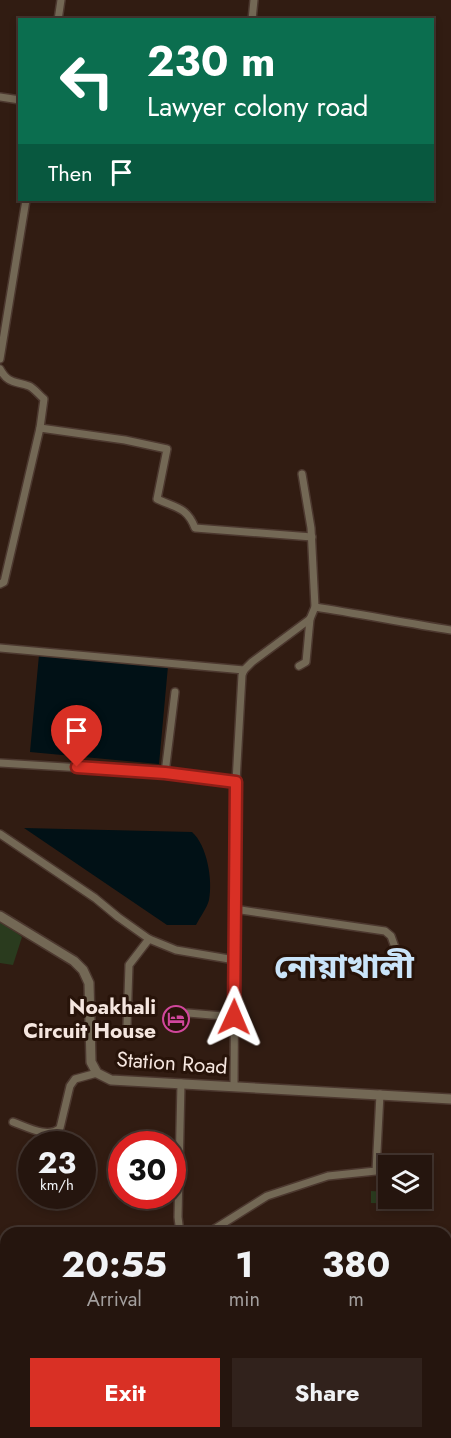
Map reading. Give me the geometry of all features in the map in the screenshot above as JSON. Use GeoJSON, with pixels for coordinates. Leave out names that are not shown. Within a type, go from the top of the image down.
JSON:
{"type":"FeatureCollection","features":[{"type":"Feature","properties":{"kind":"street"},"geometry":{"type":"LineString","coordinates":[[58,18],[61,0]]}},
{"type":"Feature","properties":{"kind":"street"},"geometry":{"type":"LineString","coordinates":[[252,18],[254,0]]}},
{"type":"Feature","properties":{"kind":"street"},"geometry":{"type":"LineString","coordinates":[[0,97],[18,100]]}},
{"type":"Feature","properties":{"kind":"street"},"geometry":{"type":"LineString","coordinates":[[0,359],[26,201]]}},
{"type":"Feature","properties":{"kind":"street"},"geometry":{"type":"LineString","coordinates":[[0,369],[4,377],[16,384],[30,386],[44,399],[40,428],[4,582],[0,584]]}},
{"type":"Feature","properties":{"kind":"street"},"geometry":{"type":"LineString","coordinates":[[40,428],[125,440],[167,449],[157,499],[185,511],[195,528],[312,537]]}},
{"type":"Feature","properties":{"kind":"street"},"geometry":{"type":"LineString","coordinates":[[302,474],[312,537],[319,610]]}},
{"type":"Feature","properties":{"kind":"street"},"geometry":{"type":"LineString","coordinates":[[0,648],[244,670],[319,610],[355,612],[451,630]]}},
{"type":"Feature","properties":{"kind":"street"},"geometry":{"type":"LineString","coordinates":[[299,666],[306,662],[310,619]]}},
{"type":"Feature","properties":{"kind":"street"},"geometry":{"type":"LineString","coordinates":[[234,1086],[236,782],[239,706],[244,670]]}},
{"type":"Feature","properties":{"kind":"street"},"geometry":{"type":"LineString","coordinates":[[165,773],[175,692]]}},
{"type":"Feature","properties":{"kind":"street"},"geometry":{"type":"LineString","coordinates":[[0,763],[165,773],[236,782]]}},
{"type":"Feature","properties":{"kind":"street"},"geometry":{"type":"LineString","coordinates":[[0,834],[95,898],[118,918],[149,939],[176,950],[235,960]]}},
{"type":"Feature","properties":{"kind":"street"},"geometry":{"type":"LineString","coordinates":[[234,909],[385,931],[392,936],[398,953]]}},
{"type":"Feature","properties":{"kind":"street","name":"Station Road"},"geometry":{"type":"LineString","coordinates":[[0,916],[74,961],[83,970],[89,983],[91,1062],[97,1073],[111,1080],[451,1099]]}},
{"type":"Feature","properties":{"kind":"street"},"geometry":{"type":"LineString","coordinates":[[127,1025],[129,965],[149,939]]}},
{"type":"Feature","properties":{"kind":"street"},"geometry":{"type":"LineString","coordinates":[[188,1013],[234,1017]]}},
{"type":"Feature","properties":{"kind":"street"},"geometry":{"type":"LineString","coordinates":[[14,1122],[46,1133],[56,1132],[60,1128],[70,1086],[75,1080],[97,1073]]}},
{"type":"Feature","properties":{"kind":"street"},"geometry":{"type":"LineString","coordinates":[[179,1227],[181,1083]]}},
{"type":"Feature","properties":{"kind":"street"},"geometry":{"type":"LineString","coordinates":[[218,1227],[267,1196],[328,1176],[376,1171],[380,1094]]}},
{"type":"Feature","properties":{"kind":"green space"},"geometry":{"type":"Polygon","coordinates":[[[0,920],[22,937],[13,965],[0,963],[0,920]]]}},
{"type":"Feature","properties":{"kind":"green space"},"geometry":{"type":"Polygon","coordinates":[[[371,1191],[378,1191],[378,1203],[371,1203],[371,1191]]]}},
{"type":"Feature","properties":{"kind":"shaded area"},"geometry":{"type":"Polygon","coordinates":[[[39,655],[168,666],[159,764],[30,752],[39,655]]]}},
{"type":"Feature","properties":{"kind":"shaded area"},"geometry":{"type":"Polygon","coordinates":[[[24,828],[192,832],[202,845],[208,863],[210,892],[208,903],[196,925],[167,925],[24,828]]]}},
{"type":"Feature","properties":{"kind":"place","name":"Noakhali Circuit House"},"geometry":{"type":"Point","coordinates":[176,1019]}},
{"type":"Feature","properties":{"kind":"district","name":"নোয়াখালী"},"geometry":{"type":"Point","coordinates":[344,966]}},
{"type":"Feature","properties":{"kind":"route"},"geometry":{"type":"LineString","coordinates":[[77,767],[165,773],[236,782],[234,1017]]}}]}
